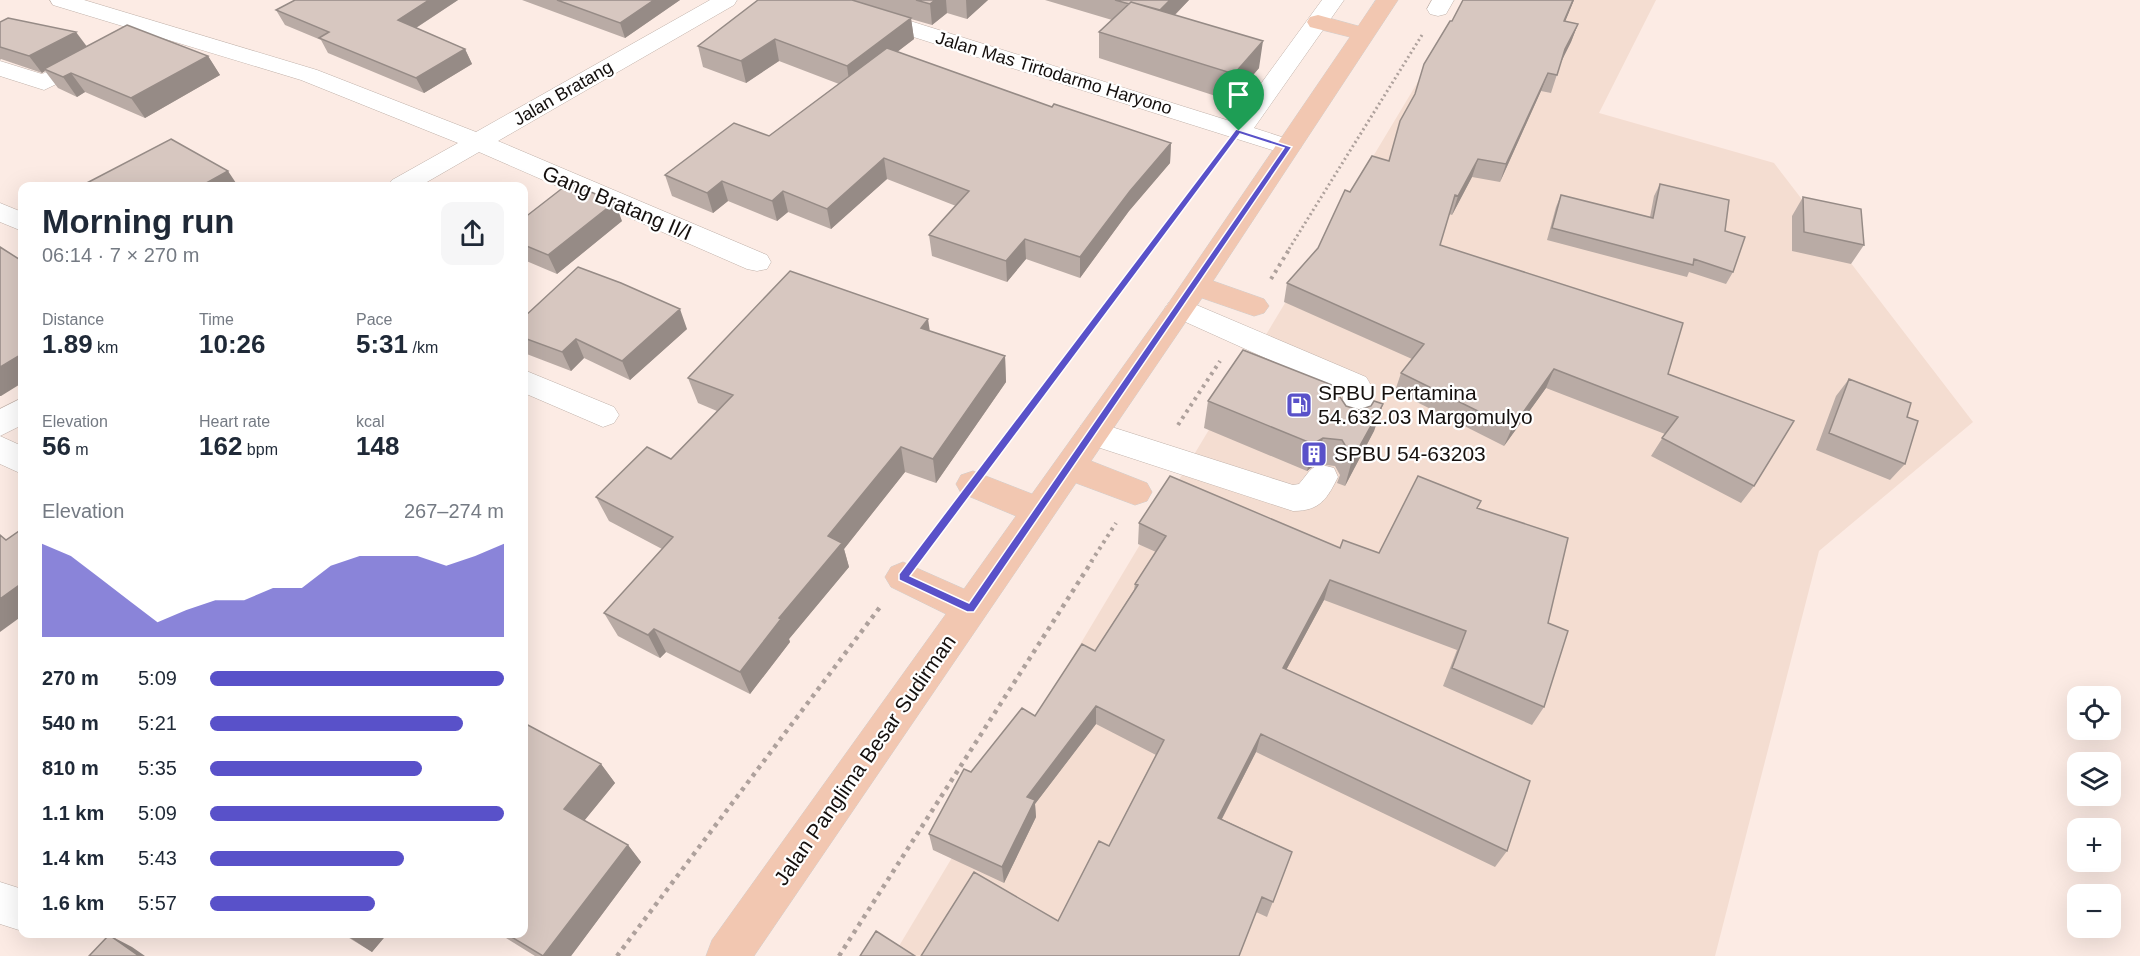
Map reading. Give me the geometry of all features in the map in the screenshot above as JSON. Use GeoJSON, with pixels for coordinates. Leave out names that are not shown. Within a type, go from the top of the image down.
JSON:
{"type":"FeatureCollection","features":[{"type":"Feature","properties":{"kind":"main road","name":"Jalan Panglima Besar Sudirman"},"geometry":{"type":"LineString","coordinates":[[728,956],[1188,296],[1387,0]]}},
{"type":"Feature","properties":{"kind":"main road"},"geometry":{"type":"LineString","coordinates":[[1318,22],[1364,34]]}},
{"type":"Feature","properties":{"kind":"main road"},"geometry":{"type":"LineString","coordinates":[[1188,296],[1254,306]]}},
{"type":"Feature","properties":{"kind":"main road"},"geometry":{"type":"LineString","coordinates":[[1070,467],[1135,492]]}},
{"type":"Feature","properties":{"kind":"main road"},"geometry":{"type":"LineString","coordinates":[[973,484],[1039,511]]}},
{"type":"Feature","properties":{"kind":"main road"},"geometry":{"type":"LineString","coordinates":[[903,577],[971,609]]}},
{"type":"Feature","properties":{"kind":"street","name":"Gang Bratang II/I"},"geometry":{"type":"LineString","coordinates":[[61,0],[309,75],[478,142],[757,262]]}},
{"type":"Feature","properties":{"kind":"street","name":"Jalan Bratang"},"geometry":{"type":"LineString","coordinates":[[407,182],[726,0]]}},
{"type":"Feature","properties":{"kind":"street","name":"Jalan Mas Tirtodarmo Haryono"},"geometry":{"type":"LineString","coordinates":[[820,0],[1288,147]]}},
{"type":"Feature","properties":{"kind":"street"},"geometry":{"type":"LineString","coordinates":[[1239,131],[1333,0]]}},
{"type":"Feature","properties":{"kind":"street"},"geometry":{"type":"LineString","coordinates":[[0,68],[44,83],[150,26]]}},
{"type":"Feature","properties":{"kind":"street"},"geometry":{"type":"LineString","coordinates":[[0,212],[18,220]]}},
{"type":"Feature","properties":{"kind":"street"},"geometry":{"type":"LineString","coordinates":[[1188,296],[1355,385],[1360,390],[1361,396],[1351,422]]}},
{"type":"Feature","properties":{"kind":"street"},"geometry":{"type":"LineString","coordinates":[[528,383],[603,415]]}},
{"type":"Feature","properties":{"kind":"street"},"geometry":{"type":"LineString","coordinates":[[0,424],[18,413]]}},
{"type":"Feature","properties":{"kind":"street"},"geometry":{"type":"LineString","coordinates":[[1093,433],[1293,498],[1305,499],[1313,493],[1322,477]]}},
{"type":"Feature","properties":{"kind":"street"},"geometry":{"type":"LineString","coordinates":[[0,448],[18,459]]}},
{"type":"Feature","properties":{"kind":"street"},"geometry":{"type":"LineString","coordinates":[[0,903],[18,909]]}},
{"type":"Feature","properties":{"kind":"path"},"geometry":{"type":"LineString","coordinates":[[617,956],[1239,131]]}},
{"type":"Feature","properties":{"kind":"shaded area"},"geometry":{"type":"Polygon","coordinates":[[[1467,0],[1656,0],[1599,113],[1774,163],[1973,422],[1819,551],[1715,956],[893,956],[1467,0]]]}},
{"type":"Feature","properties":{"kind":"building"},"geometry":{"type":"Polygon","coordinates":[[[295,0],[429,0],[398,20],[465,49],[416,78],[319,38],[329,32],[276,10],[295,0]]]}},
{"type":"Feature","properties":{"kind":"building"},"geometry":{"type":"Polygon","coordinates":[[[557,0],[654,0],[620,23],[557,0]]]}},
{"type":"Feature","properties":{"kind":"building"},"geometry":{"type":"Polygon","coordinates":[[[758,0],[852,0],[911,18],[847,66],[775,39],[741,61],[698,46],[758,0]]]}},
{"type":"Feature","properties":{"kind":"building"},"geometry":{"type":"Polygon","coordinates":[[[916,0],[935,0],[930,4],[916,0]]]}},
{"type":"Feature","properties":{"kind":"building"},"geometry":{"type":"Polygon","coordinates":[[[1115,0],[1170,0],[1160,10],[1115,0]]]}},
{"type":"Feature","properties":{"kind":"building"},"geometry":{"type":"Polygon","coordinates":[[[1463,0],[1573,0],[1564,21],[1578,24],[1565,49],[1557,75],[1548,73],[1506,164],[1478,159],[1458,196],[1455,195],[1440,245],[1683,323],[1668,374],[1794,421],[1754,486],[1662,438],[1678,417],[1554,369],[1512,428],[1401,373],[1424,344],[1287,283],[1318,248],[1345,190],[1350,192],[1372,156],[1389,161],[1400,121],[1415,94],[1424,64],[1463,0]]]}},
{"type":"Feature","properties":{"kind":"building"},"geometry":{"type":"Polygon","coordinates":[[[1131,2],[1263,41],[1234,74],[1099,32],[1131,2]]]}},
{"type":"Feature","properties":{"kind":"building"},"geometry":{"type":"Polygon","coordinates":[[[8,18],[76,32],[29,56],[0,47],[0,22],[8,18]]]}},
{"type":"Feature","properties":{"kind":"building"},"geometry":{"type":"Polygon","coordinates":[[[127,25],[208,56],[131,98],[71,73],[63,77],[44,69],[127,25]]]}},
{"type":"Feature","properties":{"kind":"building"},"geometry":{"type":"Polygon","coordinates":[[[887,48],[1052,107],[1054,104],[1171,143],[1130,191],[1080,257],[1025,239],[1006,261],[929,235],[969,191],[884,158],[827,209],[783,191],[772,201],[722,181],[707,193],[665,175],[734,123],[769,136],[887,48]]]}},
{"type":"Feature","properties":{"kind":"building"},"geometry":{"type":"Polygon","coordinates":[[[171,139],[228,171],[208,182],[89,182],[171,139]]]}},
{"type":"Feature","properties":{"kind":"building"},"geometry":{"type":"Polygon","coordinates":[[[569,183],[615,202],[548,255],[528,247],[528,215],[569,183]]]}},
{"type":"Feature","properties":{"kind":"building"},"geometry":{"type":"Polygon","coordinates":[[[1660,184],[1729,200],[1725,231],[1745,237],[1733,272],[1694,259],[1693,265],[1552,228],[1561,195],[1653,218],[1660,184]]]}},
{"type":"Feature","properties":{"kind":"building"},"geometry":{"type":"Polygon","coordinates":[[[1803,197],[1861,209],[1864,245],[1804,232],[1803,197]]]}},
{"type":"Feature","properties":{"kind":"building"},"geometry":{"type":"Polygon","coordinates":[[[0,247],[18,258],[18,356],[0,367],[0,247]]]}},
{"type":"Feature","properties":{"kind":"building"},"geometry":{"type":"Polygon","coordinates":[[[578,267],[680,309],[622,361],[576,339],[562,352],[528,339],[528,313],[578,267]]]}},
{"type":"Feature","properties":{"kind":"building"},"geometry":{"type":"Polygon","coordinates":[[[790,271],[928,319],[921,328],[1005,356],[933,459],[901,447],[828,536],[842,543],[779,618],[781,619],[740,672],[654,629],[648,635],[604,613],[673,537],[596,497],[647,447],[671,459],[733,395],[688,378],[790,271]]]}},
{"type":"Feature","properties":{"kind":"building"},"geometry":{"type":"Polygon","coordinates":[[[1243,350],[1342,389],[1340,397],[1346,406],[1359,410],[1371,406],[1374,401],[1383,404],[1352,460],[1345,457],[1348,450],[1342,440],[1323,438],[1313,444],[1208,401],[1243,350]]]}},
{"type":"Feature","properties":{"kind":"building"},"geometry":{"type":"Polygon","coordinates":[[[1849,379],[1911,403],[1907,417],[1918,421],[1905,464],[1829,433],[1849,379]]]}},
{"type":"Feature","properties":{"kind":"building"},"geometry":{"type":"Polygon","coordinates":[[[1170,476],[1340,548],[1343,540],[1379,553],[1418,476],[1481,501],[1477,508],[1568,538],[1548,623],[1568,631],[1544,707],[1452,668],[1466,631],[1330,580],[1283,668],[1530,781],[1507,851],[1261,734],[1218,818],[1292,852],[1273,902],[1262,897],[1239,956],[921,956],[974,872],[1058,921],[1099,841],[1109,846],[1164,740],[1096,706],[1027,797],[1035,800],[1002,867],[929,834],[964,769],[971,772],[1022,708],[1035,716],[1082,644],[1095,651],[1138,585],[1135,584],[1166,536],[1139,523],[1170,476]]]}},
{"type":"Feature","properties":{"kind":"building"},"geometry":{"type":"Polygon","coordinates":[[[18,532],[18,586],[0,599],[0,535],[6,540],[18,532]]]}},
{"type":"Feature","properties":{"kind":"building"},"geometry":{"type":"Polygon","coordinates":[[[528,725],[601,764],[564,809],[628,845],[543,956],[513,938],[528,938],[528,725]]]}},
{"type":"Feature","properties":{"kind":"building"},"geometry":{"type":"Polygon","coordinates":[[[876,931],[915,956],[860,956],[876,931]]]}},
{"type":"Feature","properties":{"kind":"building"},"geometry":{"type":"Polygon","coordinates":[[[106,938],[113,938],[139,956],[89,956],[106,938]]]}},
{"type":"Feature","properties":{"kind":"place","name":"SPBU Pertamina 54.632.03 Margomulyo"},"geometry":{"type":"Point","coordinates":[1299,405]}},
{"type":"Feature","properties":{"kind":"place","name":"SPBU 54-63203"},"geometry":{"type":"Point","coordinates":[1314,454]}},
{"type":"Feature","properties":{"kind":"route"},"geometry":{"type":"LineString","coordinates":[[1239,131],[1288,147],[1180,308],[971,609],[903,577],[938,530],[1239,131]]}}]}
